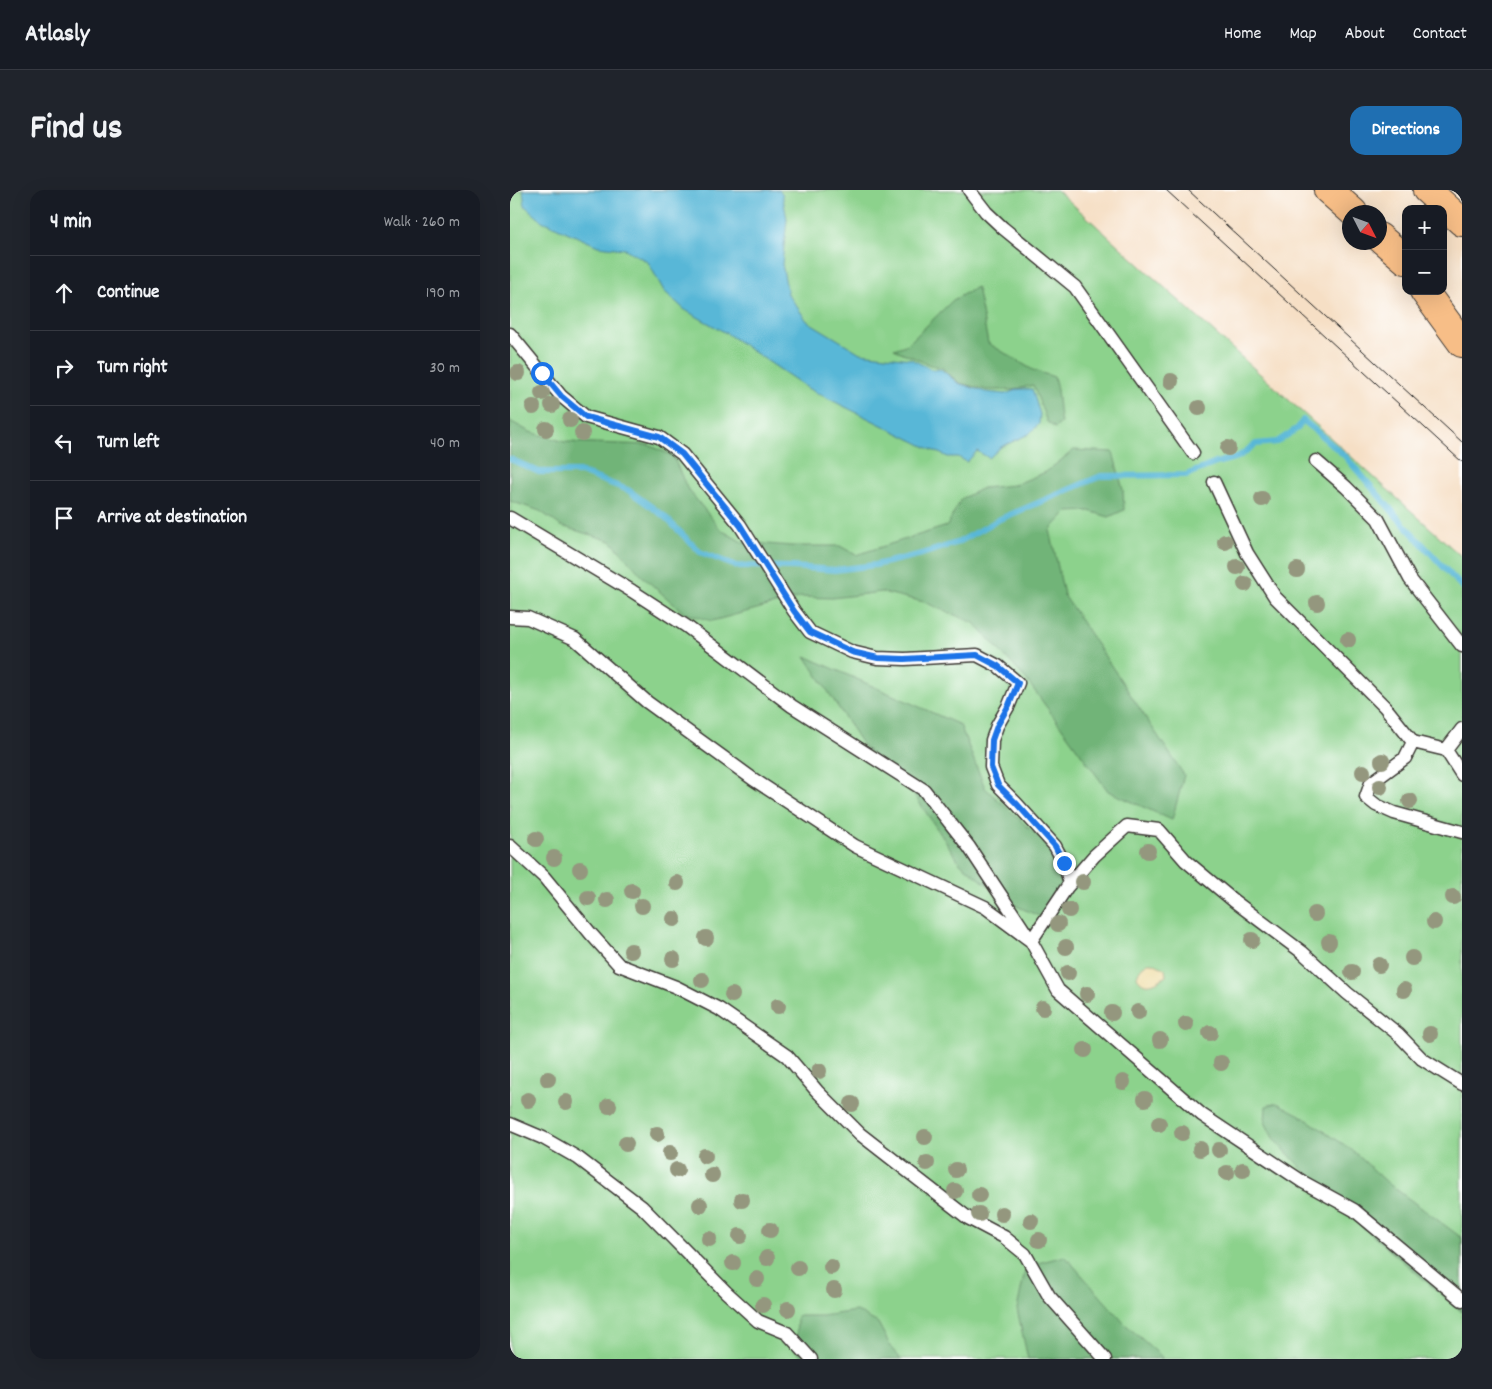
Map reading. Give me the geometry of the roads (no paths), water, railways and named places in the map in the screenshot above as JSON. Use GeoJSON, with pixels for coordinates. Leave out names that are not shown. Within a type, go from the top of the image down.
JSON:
{"type":"FeatureCollection","features":[{"type":"Feature","properties":{"kind":"highway"},"geometry":{"type":"LineString","coordinates":[[1328,190],[1345,205]]}},
{"type":"Feature","properties":{"kind":"highway"},"geometry":{"type":"LineString","coordinates":[[1426,190],[1462,222]]}},
{"type":"Feature","properties":{"kind":"highway"},"geometry":{"type":"LineString","coordinates":[[1445,190],[1462,203]]}},
{"type":"Feature","properties":{"kind":"highway"},"geometry":{"type":"LineString","coordinates":[[1427,295],[1462,343]]}},
{"type":"Feature","properties":{"kind":"highway"},"geometry":{"type":"LineString","coordinates":[[1445,295],[1462,310]]}},
{"type":"Feature","properties":{"kind":"lane"},"geometry":{"type":"LineString","coordinates":[[969,190],[986,212],[1003,228],[1075,287],[1193,453]]}},
{"type":"Feature","properties":{"kind":"lane"},"geometry":{"type":"LineString","coordinates":[[510,334],[561,396],[586,417],[659,437],[682,454],[740,525],[758,556],[810,632],[852,652],[878,658],[904,659],[977,655],[998,666],[1018,683],[992,740],[991,767],[998,785],[1055,846],[1064,863],[1070,883]]}},
{"type":"Feature","properties":{"kind":"lane"},"geometry":{"type":"LineString","coordinates":[[1316,461],[1346,487],[1378,519],[1410,579],[1462,646]]}},
{"type":"Feature","properties":{"kind":"lane"},"geometry":{"type":"LineString","coordinates":[[1214,482],[1247,553],[1274,597],[1385,707],[1413,742],[1446,750],[1462,775]]}},
{"type":"Feature","properties":{"kind":"lane"},"geometry":{"type":"LineString","coordinates":[[510,518],[624,586],[686,626],[792,706],[924,790],[969,847],[1031,942],[1058,990],[1202,1115],[1303,1182],[1354,1210],[1462,1300]]}},
{"type":"Feature","properties":{"kind":"lane"},"geometry":{"type":"LineString","coordinates":[[510,617],[528,618],[575,639],[647,702],[753,779],[855,846],[985,908],[1031,942]]}},
{"type":"Feature","properties":{"kind":"lane"},"geometry":{"type":"LineString","coordinates":[[1446,750],[1462,729]]}},
{"type":"Feature","properties":{"kind":"lane"},"geometry":{"type":"LineString","coordinates":[[1413,742],[1404,758],[1371,784],[1366,797],[1376,805],[1394,813],[1462,832]]}},
{"type":"Feature","properties":{"kind":"lane"},"geometry":{"type":"LineString","coordinates":[[1031,942],[1070,883],[1094,856],[1127,826],[1159,830],[1186,861],[1234,901],[1302,952],[1347,993],[1398,1034],[1422,1059],[1462,1084]]}},
{"type":"Feature","properties":{"kind":"lane"},"geometry":{"type":"LineString","coordinates":[[510,846],[544,877],[619,965],[676,987],[719,1009],[787,1056],[817,1091],[860,1134],[968,1218],[1004,1238],[1024,1254],[1050,1296],[1105,1359]]}},
{"type":"Feature","properties":{"kind":"lane"},"geometry":{"type":"LineString","coordinates":[[510,1124],[543,1138],[578,1158],[642,1207],[726,1292],[758,1321],[788,1333],[811,1359]]}},
{"type":"Feature","properties":{"kind":"water"},"geometry":{"type":"Polygon","coordinates":[[[523,190],[779,190],[782,193],[787,219],[782,264],[788,294],[807,321],[860,353],[911,359],[933,370],[941,369],[958,383],[986,392],[1005,394],[1019,389],[1032,389],[1040,414],[1039,424],[1029,434],[1001,447],[989,458],[977,451],[967,462],[958,457],[948,457],[930,449],[809,389],[726,333],[685,310],[664,291],[648,262],[625,249],[598,246],[542,221],[525,206],[523,190]]]}},
{"type":"Feature","properties":{"kind":"waterway"},"geometry":{"type":"LineString","coordinates":[[510,459],[539,472],[580,472],[628,490],[664,516],[700,552],[736,566],[835,570],[875,565],[922,554],[959,542],[1000,519],[1101,476],[1186,475],[1216,463],[1238,457],[1256,444],[1277,442],[1298,428],[1303,420],[1344,455],[1399,519],[1462,587]]}},
{"type":"Feature","properties":{"kind":"tram line"},"geometry":{"type":"LineString","coordinates":[[1166,190],[1462,462]]}},
{"type":"Feature","properties":{"kind":"tram line"},"geometry":{"type":"LineString","coordinates":[[1188,190],[1462,442]]}}]}
